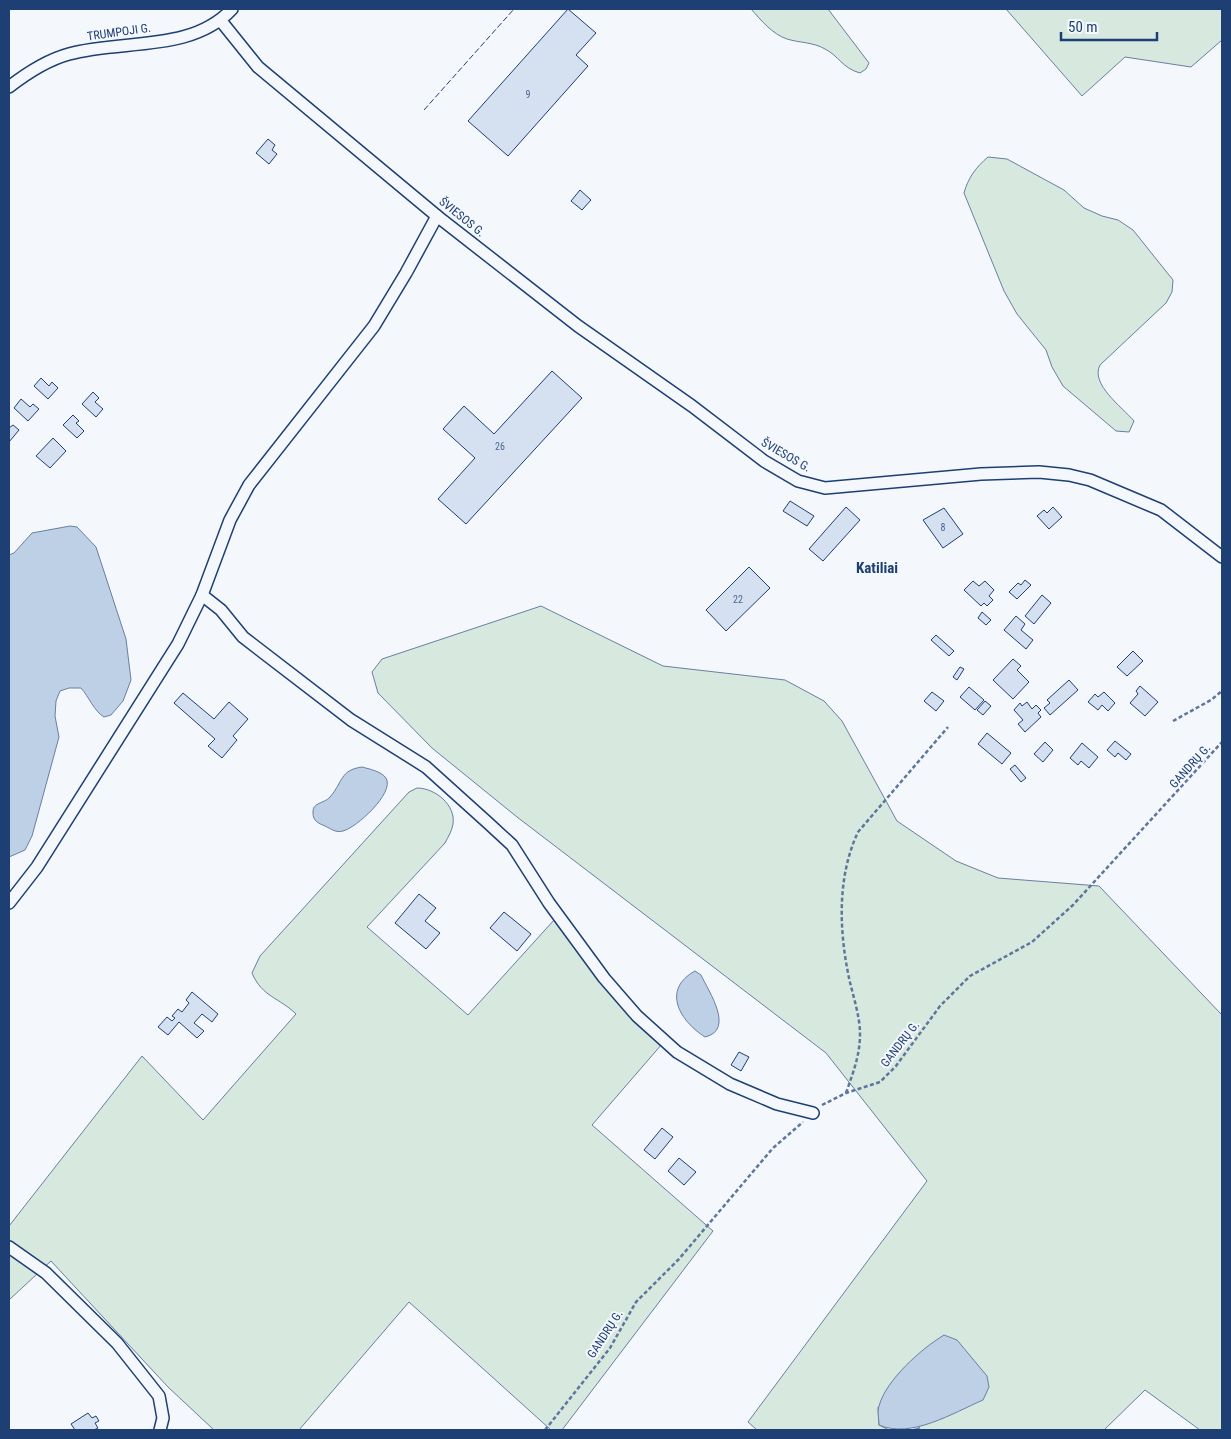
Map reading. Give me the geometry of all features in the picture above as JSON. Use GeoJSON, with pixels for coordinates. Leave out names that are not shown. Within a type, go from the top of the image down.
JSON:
{"type":"FeatureCollection","features":[{"type":"Feature","properties":{"kind":"street","name":"TRUMPOJI G."},"geometry":{"type":"LineString","coordinates":[[9,86],[48,61],[70,54],[194,34],[221,21],[232,9]]}},
{"type":"Feature","properties":{"kind":"street","name":"ŠVIESOS G."},"geometry":{"type":"LineString","coordinates":[[221,21],[258,67],[437,216],[578,326],[692,406],[764,461],[798,481],[825,488],[980,474],[1039,472],[1069,475],[1090,480],[1161,510],[1222,557]]}},
{"type":"Feature","properties":{"kind":"street"},"geometry":{"type":"LineString","coordinates":[[9,903],[37,867],[178,644],[202,595],[230,520],[249,485],[374,326],[437,216]]}},
{"type":"Feature","properties":{"kind":"street"},"geometry":{"type":"LineString","coordinates":[[202,595],[221,610],[243,637],[351,720],[426,767],[512,845],[549,903],[604,978],[637,1016],[677,1052],[730,1084],[777,1104],[814,1112]]}},
{"type":"Feature","properties":{"kind":"street"},"geometry":{"type":"LineString","coordinates":[[9,1247],[46,1273],[117,1343],[159,1396],[162,1418],[160,1430]]}},
{"type":"Feature","properties":{"kind":"path"},"geometry":{"type":"LineString","coordinates":[[1173,721],[1211,700],[1222,691]]}},
{"type":"Feature","properties":{"kind":"path"},"geometry":{"type":"LineString","coordinates":[[846,1092],[859,1050],[860,1032],[843,950],[842,890],[850,848],[858,832],[948,728]]}},
{"type":"Feature","properties":{"kind":"path","name":"GANDRŲ G."},"geometry":{"type":"LineString","coordinates":[[545,1430],[610,1348],[636,1302],[679,1259],[773,1148],[826,1103],[846,1092],[880,1082],[896,1066],[940,1006],[970,976],[1032,942],[1073,905],[1222,742]]}},
{"type":"Feature","properties":{"kind":"shaded area"},"geometry":{"type":"Polygon","coordinates":[[[751,9],[828,9],[869,63],[866,69],[860,73],[854,71],[830,52],[820,47],[787,39],[776,34],[751,9]]]}},
{"type":"Feature","properties":{"kind":"shaded area"},"geometry":{"type":"Polygon","coordinates":[[[1006,9],[1222,9],[1222,40],[1191,67],[1125,57],[1082,96],[1006,9]]]}},
{"type":"Feature","properties":{"kind":"shaded area"},"geometry":{"type":"Polygon","coordinates":[[[988,157],[1007,159],[1064,190],[1084,208],[1102,216],[1118,220],[1133,230],[1173,280],[1172,292],[1166,303],[1100,365],[1098,372],[1099,380],[1103,387],[1134,421],[1129,432],[1116,431],[1063,386],[1052,367],[1046,350],[1017,314],[1004,291],[964,193],[973,173],[988,157]]]}},
{"type":"Feature","properties":{"kind":"shaded area"},"geometry":{"type":"Polygon","coordinates":[[[541,606],[663,666],[785,680],[824,701],[842,721],[897,821],[956,861],[998,878],[1099,886],[1222,1015],[1222,1430],[1200,1430],[1145,1390],[1104,1430],[910,1430],[920,1428],[878,1407],[879,1425],[889,1430],[757,1430],[748,1422],[927,1181],[826,1053],[517,817],[432,748],[378,693],[372,672],[382,659],[541,606]]]}},
{"type":"Feature","properties":{"kind":"shaded area"},"geometry":{"type":"Polygon","coordinates":[[[417,788],[437,794],[448,804],[453,817],[452,829],[445,843],[367,927],[468,1015],[554,920],[614,999],[662,1044],[592,1125],[713,1231],[562,1430],[551,1430],[409,1302],[299,1430],[214,1430],[168,1387],[51,1261],[9,1300],[9,1226],[142,1056],[203,1120],[296,1014],[266,992],[256,981],[252,973],[260,956],[409,792],[417,788]]]}},
{"type":"Feature","properties":{"kind":"water"},"geometry":{"type":"Polygon","coordinates":[[[70,526],[77,527],[96,547],[126,639],[131,680],[123,701],[111,715],[104,717],[97,711],[81,688],[69,688],[60,691],[56,701],[55,716],[59,737],[32,836],[25,850],[9,857],[9,555],[14,553],[32,533],[70,526]]]}},
{"type":"Feature","properties":{"kind":"water"},"geometry":{"type":"Polygon","coordinates":[[[362,767],[378,772],[386,778],[385,792],[380,801],[365,817],[343,831],[334,830],[316,821],[313,816],[314,807],[330,797],[346,774],[362,767]]]}},
{"type":"Feature","properties":{"kind":"water"},"geometry":{"type":"Polygon","coordinates":[[[695,971],[701,975],[714,1000],[719,1019],[718,1027],[714,1033],[705,1037],[688,1023],[678,1005],[679,987],[695,971]]]}},
{"type":"Feature","properties":{"kind":"water"},"geometry":{"type":"Polygon","coordinates":[[[944,1335],[957,1340],[987,1376],[989,1387],[983,1400],[932,1423],[918,1427],[905,1429],[879,1425],[878,1408],[889,1386],[905,1366],[925,1348],[944,1335]]]}},
{"type":"Feature","properties":{"kind":"building"},"geometry":{"type":"Polygon","coordinates":[[[568,9],[596,33],[576,55],[588,66],[508,156],[468,121],[568,9]]]}},
{"type":"Feature","properties":{"kind":"building"},"geometry":{"type":"Polygon","coordinates":[[[268,139],[275,145],[272,150],[277,154],[269,164],[256,153],[268,139]]]}},
{"type":"Feature","properties":{"kind":"building"},"geometry":{"type":"Polygon","coordinates":[[[580,190],[591,200],[582,210],[571,201],[580,190]]]}},
{"type":"Feature","properties":{"kind":"building"},"geometry":{"type":"Polygon","coordinates":[[[552,371],[582,398],[466,524],[438,499],[475,458],[443,429],[464,406],[494,434],[552,371]]]}},
{"type":"Feature","properties":{"kind":"building"},"geometry":{"type":"Polygon","coordinates":[[[41,378],[49,386],[52,382],[58,388],[48,399],[34,386],[41,378]]]}},
{"type":"Feature","properties":{"kind":"building"},"geometry":{"type":"Polygon","coordinates":[[[93,392],[99,398],[95,402],[103,409],[96,417],[82,404],[93,392]]]}},
{"type":"Feature","properties":{"kind":"building"},"geometry":{"type":"Polygon","coordinates":[[[21,399],[30,407],[33,404],[39,409],[28,421],[14,408],[21,399]]]}},
{"type":"Feature","properties":{"kind":"building"},"geometry":{"type":"Polygon","coordinates":[[[73,415],[79,421],[76,423],[84,431],[77,438],[63,425],[73,415]]]}},
{"type":"Feature","properties":{"kind":"building"},"geometry":{"type":"Polygon","coordinates":[[[13,425],[19,430],[9,442],[9,428],[13,425]]]}},
{"type":"Feature","properties":{"kind":"building"},"geometry":{"type":"Polygon","coordinates":[[[53,438],[66,451],[50,468],[36,456],[53,438]]]}},
{"type":"Feature","properties":{"kind":"building"},"geometry":{"type":"Polygon","coordinates":[[[790,501],[814,516],[807,526],[783,511],[790,501]]]}},
{"type":"Feature","properties":{"kind":"building"},"geometry":{"type":"Polygon","coordinates":[[[846,507],[860,520],[823,561],[809,549],[846,507]]]}},
{"type":"Feature","properties":{"kind":"building"},"geometry":{"type":"Polygon","coordinates":[[[1053,507],[1062,517],[1049,529],[1037,516],[1044,510],[1047,513],[1053,507]]]}},
{"type":"Feature","properties":{"kind":"building"},"geometry":{"type":"Polygon","coordinates":[[[944,508],[963,534],[943,548],[923,520],[944,508]]]}},
{"type":"Feature","properties":{"kind":"building"},"geometry":{"type":"Polygon","coordinates":[[[749,567],[770,588],[726,631],[706,610],[749,567]]]}},
{"type":"Feature","properties":{"kind":"building"},"geometry":{"type":"Polygon","coordinates":[[[1025,580],[1031,585],[1017,599],[1009,592],[1018,583],[1021,585],[1025,580]]]}},
{"type":"Feature","properties":{"kind":"building"},"geometry":{"type":"Polygon","coordinates":[[[973,581],[979,586],[985,581],[994,590],[989,596],[993,600],[987,606],[984,603],[981,606],[964,590],[973,581]]]}},
{"type":"Feature","properties":{"kind":"building"},"geometry":{"type":"Polygon","coordinates":[[[1042,595],[1051,603],[1034,624],[1025,616],[1042,595]]]}},
{"type":"Feature","properties":{"kind":"building"},"geometry":{"type":"Polygon","coordinates":[[[982,612],[991,620],[986,625],[978,618],[982,612]]]}},
{"type":"Feature","properties":{"kind":"building"},"geometry":{"type":"Polygon","coordinates":[[[1016,616],[1025,624],[1021,630],[1033,640],[1026,649],[1004,630],[1016,616]]]}},
{"type":"Feature","properties":{"kind":"building"},"geometry":{"type":"Polygon","coordinates":[[[936,635],[954,651],[949,656],[931,640],[936,635]]]}},
{"type":"Feature","properties":{"kind":"building"},"geometry":{"type":"Polygon","coordinates":[[[1133,651],[1143,661],[1127,676],[1117,667],[1133,651]]]}},
{"type":"Feature","properties":{"kind":"building"},"geometry":{"type":"Polygon","coordinates":[[[1013,659],[1021,666],[1017,670],[1029,682],[1013,699],[993,680],[1013,659]]]}},
{"type":"Feature","properties":{"kind":"building"},"geometry":{"type":"Polygon","coordinates":[[[960,667],[964,669],[957,680],[953,677],[960,667]]]}},
{"type":"Feature","properties":{"kind":"building"},"geometry":{"type":"Polygon","coordinates":[[[1069,680],[1078,690],[1050,715],[1044,708],[1050,703],[1047,700],[1069,680]]]}},
{"type":"Feature","properties":{"kind":"building"},"geometry":{"type":"Polygon","coordinates":[[[1140,686],[1158,702],[1145,716],[1130,703],[1138,694],[1136,691],[1140,686]]]}},
{"type":"Feature","properties":{"kind":"building"},"geometry":{"type":"Polygon","coordinates":[[[969,687],[984,700],[975,710],[960,697],[969,687]]]}},
{"type":"Feature","properties":{"kind":"building"},"geometry":{"type":"Polygon","coordinates":[[[932,692],[944,701],[936,711],[924,701],[932,692]]]}},
{"type":"Feature","properties":{"kind":"building"},"geometry":{"type":"Polygon","coordinates":[[[1104,692],[1115,703],[1108,711],[1102,705],[1098,710],[1088,702],[1095,694],[1098,697],[1104,692]]]}},
{"type":"Feature","properties":{"kind":"building"},"geometry":{"type":"Polygon","coordinates":[[[183,693],[214,719],[229,702],[248,719],[233,736],[237,740],[222,758],[208,746],[215,739],[174,703],[183,693]]]}},
{"type":"Feature","properties":{"kind":"building"},"geometry":{"type":"Polygon","coordinates":[[[985,701],[991,706],[983,715],[977,710],[985,701]]]}},
{"type":"Feature","properties":{"kind":"building"},"geometry":{"type":"Polygon","coordinates":[[[1027,702],[1032,709],[1036,705],[1041,710],[1038,713],[1041,717],[1025,732],[1018,724],[1023,720],[1014,710],[1020,703],[1022,706],[1027,702]]]}},
{"type":"Feature","properties":{"kind":"building"},"geometry":{"type":"Polygon","coordinates":[[[987,733],[1011,753],[1002,764],[978,744],[987,733]]]}},
{"type":"Feature","properties":{"kind":"building"},"geometry":{"type":"Polygon","coordinates":[[[1115,741],[1131,754],[1126,760],[1118,753],[1115,757],[1107,750],[1115,741]]]}},
{"type":"Feature","properties":{"kind":"building"},"geometry":{"type":"Polygon","coordinates":[[[1045,742],[1053,750],[1043,762],[1034,754],[1045,742]]]}},
{"type":"Feature","properties":{"kind":"building"},"geometry":{"type":"Polygon","coordinates":[[[1082,743],[1098,757],[1089,768],[1081,761],[1078,765],[1070,758],[1082,743]]]}},
{"type":"Feature","properties":{"kind":"building"},"geometry":{"type":"Polygon","coordinates":[[[1015,765],[1026,778],[1021,782],[1010,769],[1015,765]]]}},
{"type":"Feature","properties":{"kind":"building"},"geometry":{"type":"Polygon","coordinates":[[[419,894],[436,908],[425,921],[440,933],[426,949],[395,923],[419,894]]]}},
{"type":"Feature","properties":{"kind":"building"},"geometry":{"type":"Polygon","coordinates":[[[504,912],[531,934],[517,951],[490,928],[504,912]]]}},
{"type":"Feature","properties":{"kind":"building"},"geometry":{"type":"Polygon","coordinates":[[[192,992],[218,1014],[212,1022],[202,1014],[194,1023],[204,1031],[197,1038],[179,1022],[168,1035],[158,1027],[167,1017],[172,1021],[175,1018],[172,1016],[178,1009],[182,1012],[189,1003],[186,1000],[192,992]]]}},
{"type":"Feature","properties":{"kind":"building"},"geometry":{"type":"Polygon","coordinates":[[[739,1052],[749,1057],[741,1071],[731,1065],[739,1052]]]}},
{"type":"Feature","properties":{"kind":"building"},"geometry":{"type":"Polygon","coordinates":[[[662,1128],[673,1137],[655,1159],[644,1150],[662,1128]]]}},
{"type":"Feature","properties":{"kind":"building"},"geometry":{"type":"Polygon","coordinates":[[[679,1158],[696,1172],[684,1185],[668,1171],[679,1158]]]}},
{"type":"Feature","properties":{"kind":"building"},"geometry":{"type":"Polygon","coordinates":[[[88,1413],[92,1418],[96,1416],[99,1421],[95,1423],[98,1428],[94,1430],[75,1430],[71,1424],[88,1413]]]}},
{"type":"Feature","properties":{"kind":"fence"},"geometry":{"type":"LineString","coordinates":[[424,110],[514,9]]}},
{"type":"Feature","properties":{"kind":"district","name":"Katiliai"},"geometry":{"type":"Point","coordinates":[877,568]}}]}
